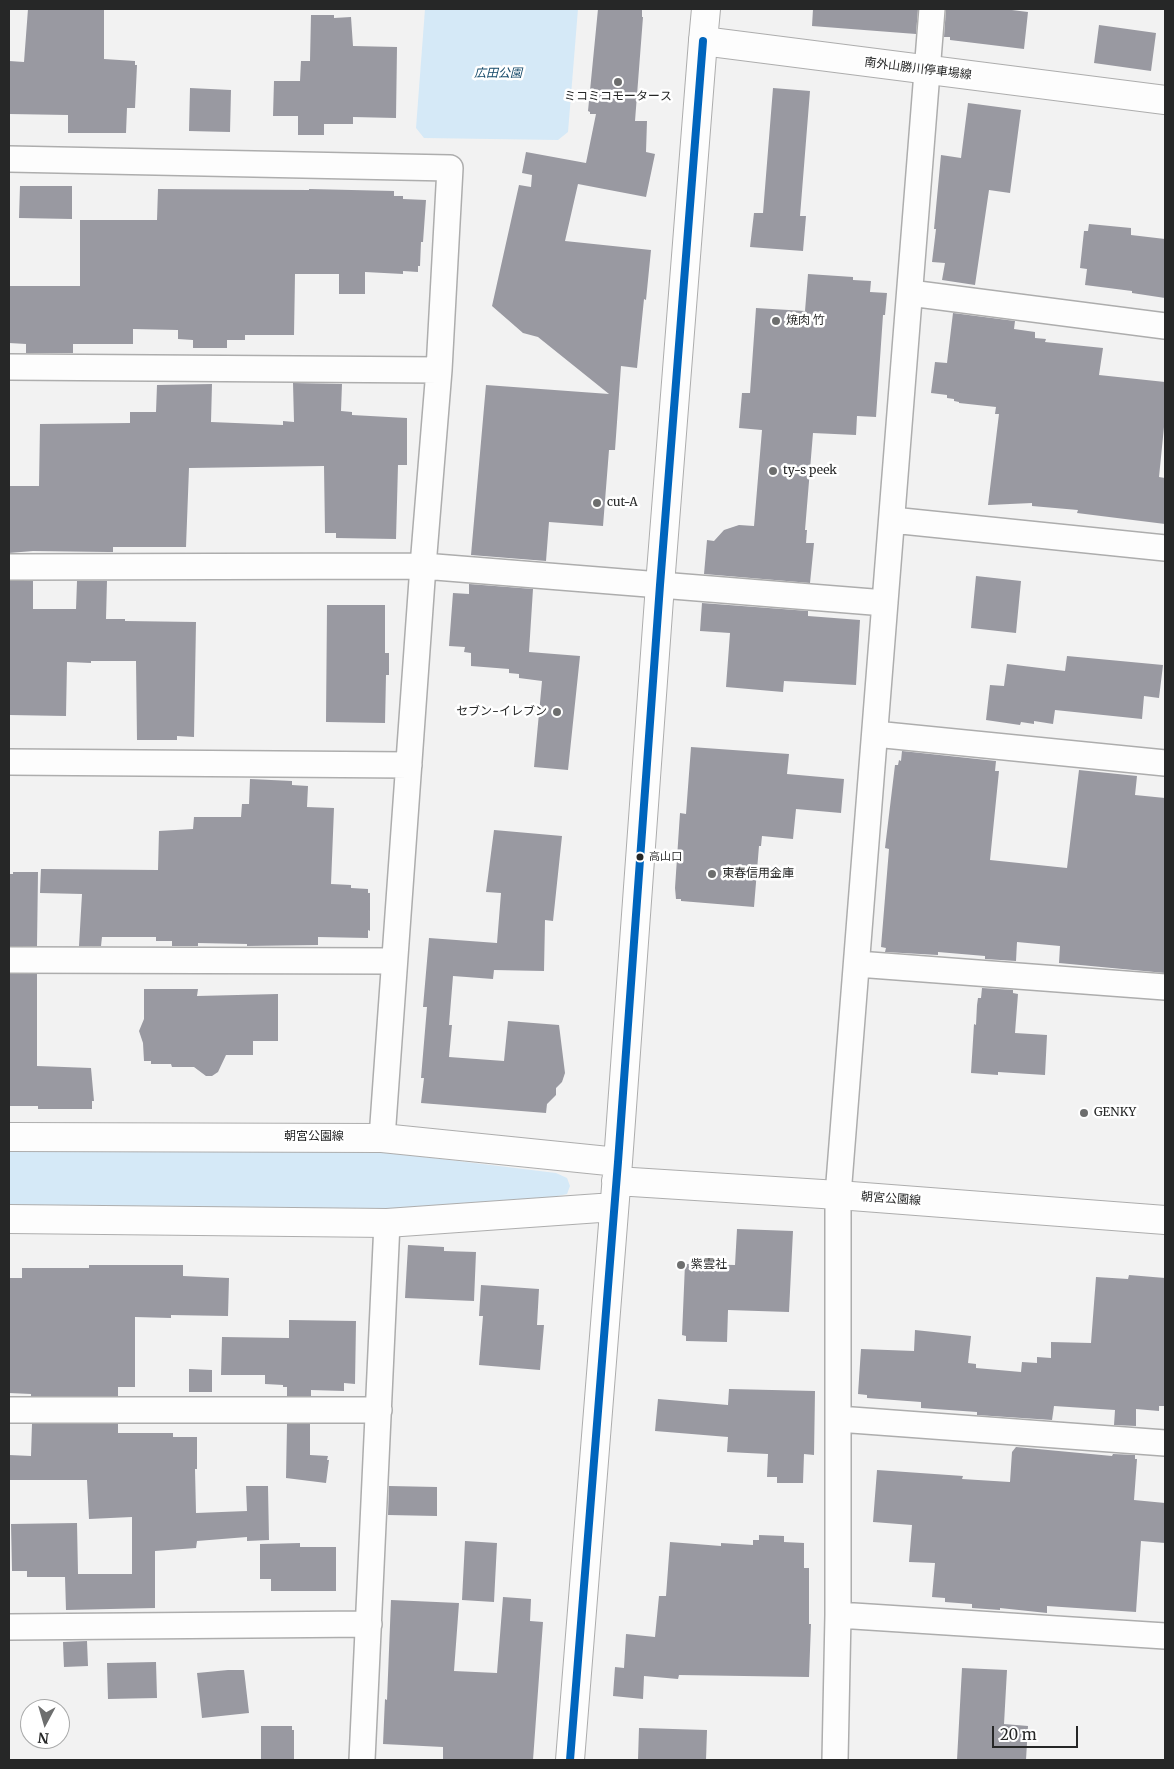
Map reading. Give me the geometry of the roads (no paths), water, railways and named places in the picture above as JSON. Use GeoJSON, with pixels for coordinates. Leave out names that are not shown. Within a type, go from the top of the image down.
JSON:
{"type":"FeatureCollection","features":[{"type":"Feature","properties":{"kind":"street"},"geometry":{"type":"LineString","coordinates":[[570,1760],[706,9]]}},
{"type":"Feature","properties":{"kind":"street"},"geometry":{"type":"LineString","coordinates":[[835,1760],[838,1615],[838,1195],[932,9]]}},
{"type":"Feature","properties":{"kind":"street","name":"南外山勝川停車場線"},"geometry":{"type":"LineString","coordinates":[[703,41],[1165,100]]}},
{"type":"Feature","properties":{"kind":"street"},"geometry":{"type":"LineString","coordinates":[[9,160],[450,168],[439,370],[382,1138]]}},
{"type":"Feature","properties":{"kind":"street"},"geometry":{"type":"LineString","coordinates":[[910,293],[1165,326]]}},
{"type":"Feature","properties":{"kind":"street"},"geometry":{"type":"LineString","coordinates":[[9,367],[439,370]]}},
{"type":"Feature","properties":{"kind":"street"},"geometry":{"type":"LineString","coordinates":[[892,520],[1165,548]]}},
{"type":"Feature","properties":{"kind":"street"},"geometry":{"type":"LineString","coordinates":[[9,567],[423,566],[885,603]]}},
{"type":"Feature","properties":{"kind":"street"},"geometry":{"type":"LineString","coordinates":[[875,734],[1165,763]]}},
{"type":"Feature","properties":{"kind":"street"},"geometry":{"type":"LineString","coordinates":[[9,762],[409,765]]}},
{"type":"Feature","properties":{"kind":"street"},"geometry":{"type":"LineString","coordinates":[[9,960],[394,962]]}},
{"type":"Feature","properties":{"kind":"street"},"geometry":{"type":"LineString","coordinates":[[857,964],[1165,987]]}},
{"type":"Feature","properties":{"kind":"street","name":"朝宮公園線"},"geometry":{"type":"LineString","coordinates":[[9,1137],[382,1138],[616,1183],[838,1195],[1165,1220]]}},
{"type":"Feature","properties":{"kind":"street","name":"朝宮公園線"},"geometry":{"type":"LineString","coordinates":[[9,1219],[387,1223],[616,1183]]}},
{"type":"Feature","properties":{"kind":"street"},"geometry":{"type":"LineString","coordinates":[[362,1760],[387,1223]]}},
{"type":"Feature","properties":{"kind":"street"},"geometry":{"type":"LineString","coordinates":[[9,1410],[379,1410]]}},
{"type":"Feature","properties":{"kind":"street"},"geometry":{"type":"LineString","coordinates":[[838,1420],[1165,1442]]}},
{"type":"Feature","properties":{"kind":"street"},"geometry":{"type":"LineString","coordinates":[[838,1615],[1165,1636]]}},
{"type":"Feature","properties":{"kind":"street"},"geometry":{"type":"LineString","coordinates":[[9,1627],[369,1624]]}},
{"type":"Feature","properties":{"kind":"place","name":"ミコミコモータース"},"geometry":{"type":"Point","coordinates":[618,82]}},
{"type":"Feature","properties":{"kind":"place","name":"焼肉 竹"},"geometry":{"type":"Point","coordinates":[776,321]}},
{"type":"Feature","properties":{"kind":"place","name":"ty-s peek"},"geometry":{"type":"Point","coordinates":[773,471]}},
{"type":"Feature","properties":{"kind":"place","name":"cut-A"},"geometry":{"type":"Point","coordinates":[597,503]}},
{"type":"Feature","properties":{"kind":"place","name":"セブン-イレブン"},"geometry":{"type":"Point","coordinates":[557,712]}},
{"type":"Feature","properties":{"kind":"place","name":"高山口"},"geometry":{"type":"Point","coordinates":[640,857]}},
{"type":"Feature","properties":{"kind":"place","name":"東春信用金庫"},"geometry":{"type":"Point","coordinates":[712,874]}},
{"type":"Feature","properties":{"kind":"place","name":"GENKY"},"geometry":{"type":"Point","coordinates":[1084,1113]}},
{"type":"Feature","properties":{"kind":"place","name":"紫雲社"},"geometry":{"type":"Point","coordinates":[681,1265]}},
{"type":"Feature","properties":{"kind":"park label","name":"広田公園"},"geometry":{"type":"Point","coordinates":[498,74]}}]}
